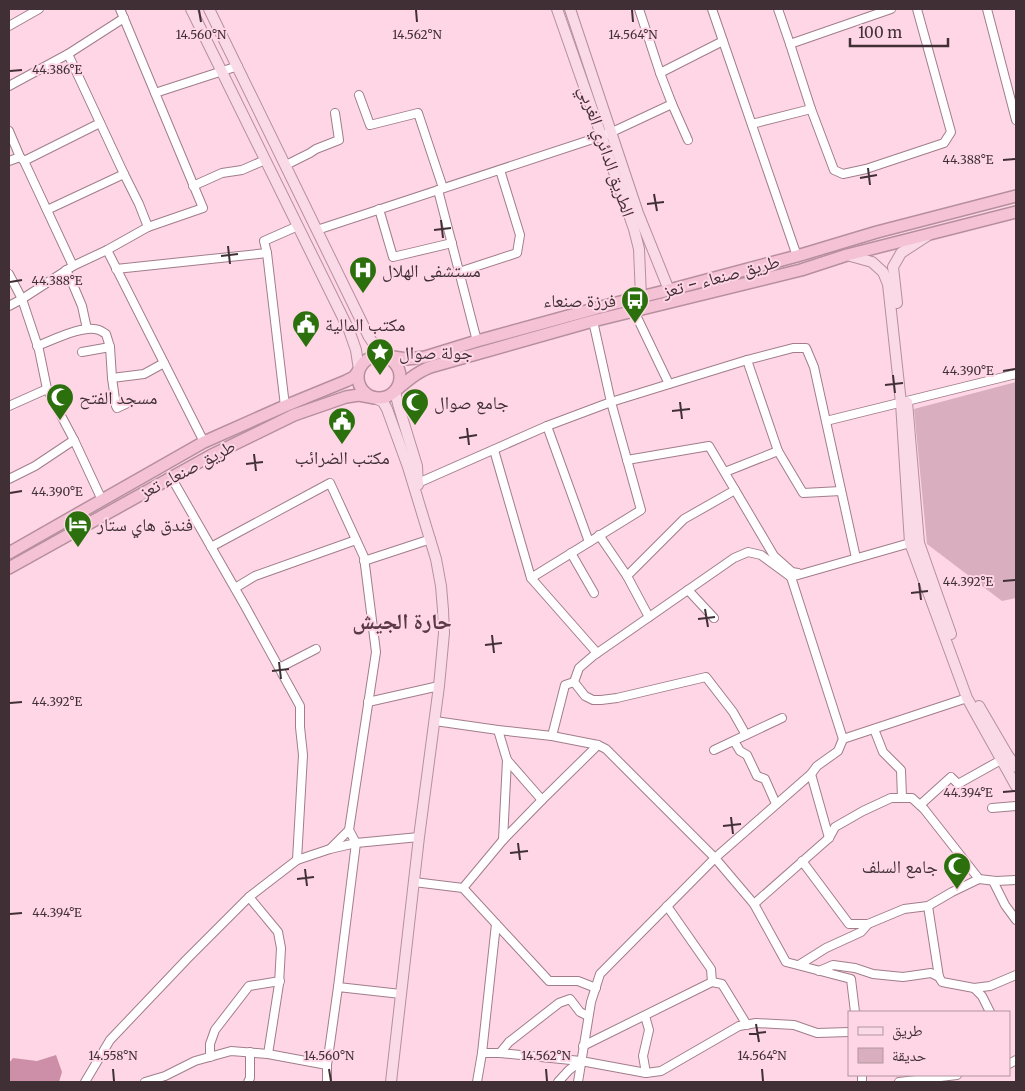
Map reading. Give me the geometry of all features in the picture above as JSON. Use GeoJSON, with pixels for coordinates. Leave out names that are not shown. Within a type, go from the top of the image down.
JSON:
{"type":"FeatureCollection","features":[{"type":"Feature","properties":{"kind":"highway","name":"طريق صنعاء - تعز"},"geometry":{"type":"LineString","coordinates":[[427,362],[593,321],[613,309],[641,297],[1016,196]]}},
{"type":"Feature","properties":{"kind":"highway","name":"طريق صنعاء - تعز"},"geometry":{"type":"LineString","coordinates":[[427,362],[477,341],[613,309],[634,311],[801,270],[847,255],[1016,212]]}},
{"type":"Feature","properties":{"kind":"highway"},"geometry":{"type":"LineString","coordinates":[[380,355],[427,362],[395,391],[382,398],[368,395],[363,390],[358,377],[362,364],[373,356],[380,355]]}},
{"type":"Feature","properties":{"kind":"highway"},"geometry":{"type":"LineString","coordinates":[[386,356],[397,365],[400,372],[399,385],[395,391]]}},
{"type":"Feature","properties":{"kind":"highway","name":"طريق صنعاء تعز"},"geometry":{"type":"LineString","coordinates":[[9,553],[204,442],[346,381],[354,377],[359,370]]}},
{"type":"Feature","properties":{"kind":"highway","name":"طريق صنعاء تعز"},"geometry":{"type":"LineString","coordinates":[[12,566],[210,456],[294,415],[346,397],[359,395],[375,398]]}},
{"type":"Feature","properties":{"kind":"main road"},"geometry":{"type":"LineString","coordinates":[[191,9],[349,330],[356,350],[359,370]]}},
{"type":"Feature","properties":{"kind":"main road"},"geometry":{"type":"LineString","coordinates":[[209,9],[369,337],[377,349],[386,356]]}},
{"type":"Feature","properties":{"kind":"main road","name":"الطريق الدائري الغربي"},"geometry":{"type":"LineString","coordinates":[[557,9],[634,229],[639,249],[641,297]]}},
{"type":"Feature","properties":{"kind":"main road","name":"الطريق الدائري الغربي"},"geometry":{"type":"LineString","coordinates":[[570,9],[638,213],[669,290]]}},
{"type":"Feature","properties":{"kind":"main road"},"geometry":{"type":"LineString","coordinates":[[930,234],[901,253],[893,267],[904,402],[919,543],[970,692],[1016,767]]}},
{"type":"Feature","properties":{"kind":"main road"},"geometry":{"type":"LineString","coordinates":[[847,255],[872,262],[883,272],[888,284],[904,402],[910,543],[966,698],[1016,786]]}},
{"type":"Feature","properties":{"kind":"main road"},"geometry":{"type":"LineString","coordinates":[[395,391],[417,466],[418,499]]}},
{"type":"Feature","properties":{"kind":"main road"},"geometry":{"type":"LineString","coordinates":[[375,398],[382,402],[387,409],[431,539],[439,577],[444,632],[391,1082]]}},
{"type":"Feature","properties":{"kind":"street"},"geometry":{"type":"LineString","coordinates":[[9,26],[39,9]]}},
{"type":"Feature","properties":{"kind":"street"},"geometry":{"type":"LineString","coordinates":[[9,306],[69,268],[107,250],[148,227],[202,208],[120,9]]}},
{"type":"Feature","properties":{"kind":"street"},"geometry":{"type":"LineString","coordinates":[[639,9],[660,72],[688,140]]}},
{"type":"Feature","properties":{"kind":"street"},"geometry":{"type":"LineString","coordinates":[[712,9],[797,256]]}},
{"type":"Feature","properties":{"kind":"street"},"geometry":{"type":"LineString","coordinates":[[778,9],[811,109],[834,170],[843,174],[866,169],[944,143],[950,132],[917,9]]}},
{"type":"Feature","properties":{"kind":"street"},"geometry":{"type":"LineString","coordinates":[[790,44],[891,9]]}},
{"type":"Feature","properties":{"kind":"street"},"geometry":{"type":"LineString","coordinates":[[987,9],[1016,120]]}},
{"type":"Feature","properties":{"kind":"street"},"geometry":{"type":"LineString","coordinates":[[9,86],[68,54],[124,18]]}},
{"type":"Feature","properties":{"kind":"street"},"geometry":{"type":"LineString","coordinates":[[660,72],[723,41]]}},
{"type":"Feature","properties":{"kind":"street"},"geometry":{"type":"LineString","coordinates":[[68,54],[148,227]]}},
{"type":"Feature","properties":{"kind":"street"},"geometry":{"type":"LineString","coordinates":[[155,93],[238,66]]}},
{"type":"Feature","properties":{"kind":"street"},"geometry":{"type":"LineString","coordinates":[[359,95],[370,125],[418,113],[441,189],[452,243],[477,341]]}},
{"type":"Feature","properties":{"kind":"street"},"geometry":{"type":"LineString","coordinates":[[317,230],[602,136],[672,104]]}},
{"type":"Feature","properties":{"kind":"street"},"geometry":{"type":"LineString","coordinates":[[752,124],[811,109]]}},
{"type":"Feature","properties":{"kind":"street"},"geometry":{"type":"LineString","coordinates":[[286,166],[316,149],[338,140],[335,113]]}},
{"type":"Feature","properties":{"kind":"street"},"geometry":{"type":"LineString","coordinates":[[9,161],[22,159],[100,123]]}},
{"type":"Feature","properties":{"kind":"street"},"geometry":{"type":"LineString","coordinates":[[9,131],[47,210],[82,306],[87,329]]}},
{"type":"Feature","properties":{"kind":"street"},"geometry":{"type":"LineString","coordinates":[[194,186],[222,173],[242,170],[265,160]]}},
{"type":"Feature","properties":{"kind":"street"},"geometry":{"type":"LineString","coordinates":[[459,272],[517,253],[520,235],[500,170]]}},
{"type":"Feature","properties":{"kind":"street"},"geometry":{"type":"LineString","coordinates":[[47,210],[124,174]]}},
{"type":"Feature","properties":{"kind":"street"},"geometry":{"type":"LineString","coordinates":[[379,209],[393,258],[452,243]]}},
{"type":"Feature","properties":{"kind":"street"},"geometry":{"type":"LineString","coordinates":[[285,406],[264,241],[298,226]]}},
{"type":"Feature","properties":{"kind":"street"},"geometry":{"type":"LineString","coordinates":[[107,250],[204,442]]}},
{"type":"Feature","properties":{"kind":"street"},"geometry":{"type":"LineString","coordinates":[[116,269],[267,253]]}},
{"type":"Feature","properties":{"kind":"street"},"geometry":{"type":"LineString","coordinates":[[9,274],[22,299],[37,346],[47,389],[74,440],[102,500]]}},
{"type":"Feature","properties":{"kind":"street"},"geometry":{"type":"LineString","coordinates":[[634,311],[669,384]]}},
{"type":"Feature","properties":{"kind":"street"},"geometry":{"type":"LineString","coordinates":[[531,578],[641,510],[612,402],[593,321]]}},
{"type":"Feature","properties":{"kind":"street"},"geometry":{"type":"LineString","coordinates":[[37,346],[67,334],[87,329],[98,329],[106,334],[110,348],[117,408],[130,402]]}},
{"type":"Feature","properties":{"kind":"street"},"geometry":{"type":"LineString","coordinates":[[82,352],[110,348]]}},
{"type":"Feature","properties":{"kind":"street"},"geometry":{"type":"LineString","coordinates":[[418,483],[547,426],[612,402],[748,360],[793,348],[806,348],[814,367],[856,558]]}},
{"type":"Feature","properties":{"kind":"street"},"geometry":{"type":"LineString","coordinates":[[748,360],[778,451],[803,493],[841,490]]}},
{"type":"Feature","properties":{"kind":"street"},"geometry":{"type":"LineString","coordinates":[[112,378],[144,374],[164,363]]}},
{"type":"Feature","properties":{"kind":"street"},"geometry":{"type":"LineString","coordinates":[[826,421],[1016,374]]}},
{"type":"Feature","properties":{"kind":"street"},"geometry":{"type":"LineString","coordinates":[[9,406],[47,389]]}},
{"type":"Feature","properties":{"kind":"street"},"geometry":{"type":"LineString","coordinates":[[547,426],[589,542]]}},
{"type":"Feature","properties":{"kind":"street"},"geometry":{"type":"LineString","coordinates":[[9,479],[35,466],[74,440]]}},
{"type":"Feature","properties":{"kind":"street"},"geometry":{"type":"LineString","coordinates":[[627,460],[709,446],[774,556],[792,572],[804,574]]}},
{"type":"Feature","properties":{"kind":"street"},"geometry":{"type":"LineString","coordinates":[[494,450],[531,578],[597,653]]}},
{"type":"Feature","properties":{"kind":"street"},"geometry":{"type":"LineString","coordinates":[[724,472],[778,451]]}},
{"type":"Feature","properties":{"kind":"street"},"geometry":{"type":"LineString","coordinates":[[171,477],[300,706],[303,755],[297,860]]}},
{"type":"Feature","properties":{"kind":"street"},"geometry":{"type":"LineString","coordinates":[[211,547],[330,482],[364,557],[376,652],[349,830],[330,849]]}},
{"type":"Feature","properties":{"kind":"street"},"geometry":{"type":"LineString","coordinates":[[628,576],[684,518],[735,490]]}},
{"type":"Feature","properties":{"kind":"street"},"geometry":{"type":"LineString","coordinates":[[599,535],[628,576],[649,617]]}},
{"type":"Feature","properties":{"kind":"street"},"geometry":{"type":"LineString","coordinates":[[364,561],[431,539]]}},
{"type":"Feature","properties":{"kind":"street"},"geometry":{"type":"LineString","coordinates":[[235,588],[255,576],[356,540]]}},
{"type":"Feature","properties":{"kind":"street"},"geometry":{"type":"LineString","coordinates":[[791,577],[910,543]]}},
{"type":"Feature","properties":{"kind":"street"},"geometry":{"type":"LineString","coordinates":[[574,682],[579,668],[597,653],[734,558],[748,552],[761,555],[791,577],[843,739],[838,751],[817,766],[811,774],[714,858],[600,974],[588,1016],[578,1082]]}},
{"type":"Feature","properties":{"kind":"street"},"geometry":{"type":"LineString","coordinates":[[9,553],[12,566]]}},
{"type":"Feature","properties":{"kind":"street"},"geometry":{"type":"LineString","coordinates":[[571,553],[594,593]]}},
{"type":"Feature","properties":{"kind":"street"},"geometry":{"type":"LineString","coordinates":[[688,590],[714,618]]}},
{"type":"Feature","properties":{"kind":"street"},"geometry":{"type":"LineString","coordinates":[[279,668],[316,649]]}},
{"type":"Feature","properties":{"kind":"street"},"geometry":{"type":"LineString","coordinates":[[574,682],[585,696],[593,700],[601,700],[706,677],[733,712],[746,735]]}},
{"type":"Feature","properties":{"kind":"street"},"geometry":{"type":"LineString","coordinates":[[552,736],[565,685],[574,682]]}},
{"type":"Feature","properties":{"kind":"street"},"geometry":{"type":"LineString","coordinates":[[368,702],[439,686]]}},
{"type":"Feature","properties":{"kind":"street"},"geometry":{"type":"LineString","coordinates":[[843,739],[966,698]]}},
{"type":"Feature","properties":{"kind":"street"},"geometry":{"type":"LineString","coordinates":[[714,750],[782,718]]}},
{"type":"Feature","properties":{"kind":"street"},"geometry":{"type":"LineString","coordinates":[[434,721],[552,736],[598,745],[606,749],[714,858],[754,904],[786,962],[851,979],[855,1011]]}},
{"type":"Feature","properties":{"kind":"street"},"geometry":{"type":"LineString","coordinates":[[874,729],[883,752],[901,770],[902,798]]}},
{"type":"Feature","properties":{"kind":"street"},"geometry":{"type":"LineString","coordinates":[[498,730],[507,760],[503,840]]}},
{"type":"Feature","properties":{"kind":"street"},"geometry":{"type":"LineString","coordinates":[[734,741],[740,751],[748,755],[757,776],[765,779],[776,804]]}},
{"type":"Feature","properties":{"kind":"street"},"geometry":{"type":"LineString","coordinates":[[463,888],[503,840],[598,745]]}},
{"type":"Feature","properties":{"kind":"street"},"geometry":{"type":"LineString","coordinates":[[507,760],[542,800]]}},
{"type":"Feature","properties":{"kind":"street"},"geometry":{"type":"LineString","coordinates":[[920,805],[951,777],[958,784],[1001,760]]}},
{"type":"Feature","properties":{"kind":"street"},"geometry":{"type":"LineString","coordinates":[[811,774],[829,838]]}},
{"type":"Feature","properties":{"kind":"street"},"geometry":{"type":"LineString","coordinates":[[754,904],[829,838],[835,827],[891,798],[912,798],[920,805],[979,879]]}},
{"type":"Feature","properties":{"kind":"street"},"geometry":{"type":"LineString","coordinates":[[992,808],[1016,806]]}},
{"type":"Feature","properties":{"kind":"street"},"geometry":{"type":"LineString","coordinates":[[327,1082],[327,1065],[356,843],[349,830]]}},
{"type":"Feature","properties":{"kind":"street"},"geometry":{"type":"LineString","coordinates":[[85,1082],[110,1040],[187,959],[249,897],[297,860],[356,843],[419,837]]}},
{"type":"Feature","properties":{"kind":"street"},"geometry":{"type":"LineString","coordinates":[[802,861],[849,924],[868,924],[904,909],[928,906],[979,879],[993,881],[1016,880]]}},
{"type":"Feature","properties":{"kind":"street"},"geometry":{"type":"LineString","coordinates":[[993,881],[1016,920]]}},
{"type":"Feature","properties":{"kind":"street"},"geometry":{"type":"LineString","coordinates":[[414,882],[463,888],[549,981],[578,981],[596,988]]}},
{"type":"Feature","properties":{"kind":"street"},"geometry":{"type":"LineString","coordinates":[[249,897],[278,932],[281,948],[280,981],[268,1054]]}},
{"type":"Feature","properties":{"kind":"street"},"geometry":{"type":"LineString","coordinates":[[667,906],[711,969],[712,982]]}},
{"type":"Feature","properties":{"kind":"street"},"geometry":{"type":"LineString","coordinates":[[928,906],[939,977],[942,982],[974,988],[990,986],[1016,975]]}},
{"type":"Feature","properties":{"kind":"street"},"geometry":{"type":"LineString","coordinates":[[477,1082],[482,1053],[496,924]]}},
{"type":"Feature","properties":{"kind":"street"},"geometry":{"type":"LineString","coordinates":[[799,965],[826,948],[861,932],[868,924]]}},
{"type":"Feature","properties":{"kind":"street"},"geometry":{"type":"LineString","coordinates":[[819,971],[833,965],[856,968],[873,974],[903,977],[931,973],[939,977]]}},
{"type":"Feature","properties":{"kind":"street"},"geometry":{"type":"LineString","coordinates":[[210,1057],[210,1044],[215,1030],[248,986],[280,981]]}},
{"type":"Feature","properties":{"kind":"street"},"geometry":{"type":"LineString","coordinates":[[583,1046],[712,982],[722,984],[747,1024]]}},
{"type":"Feature","properties":{"kind":"street"},"geometry":{"type":"LineString","coordinates":[[338,987],[401,994]]}},
{"type":"Feature","properties":{"kind":"street"},"geometry":{"type":"LineString","coordinates":[[974,988],[982,996],[990,1011]]}},
{"type":"Feature","properties":{"kind":"street"},"geometry":{"type":"LineString","coordinates":[[500,1053],[508,1042],[559,1003],[570,999],[580,1012],[588,1016]]}},
{"type":"Feature","properties":{"kind":"street"},"geometry":{"type":"LineString","coordinates":[[645,1016],[649,1030],[643,1056],[646,1073]]}},
{"type":"Feature","properties":{"kind":"street"},"geometry":{"type":"LineString","coordinates":[[482,1053],[581,1061],[646,1073],[661,1071],[739,1026],[747,1024],[794,1025],[817,1033],[848,1032]]}},
{"type":"Feature","properties":{"kind":"street"},"geometry":{"type":"LineString","coordinates":[[145,1082],[165,1076],[195,1061],[231,1051],[268,1054],[327,1065]]}},
{"type":"Feature","properties":{"kind":"street"},"geometry":{"type":"LineString","coordinates":[[248,1082],[250,1078],[250,1052]]}},
{"type":"Feature","properties":{"kind":"street"},"geometry":{"type":"LineString","coordinates":[[558,1082],[581,1061]]}},
{"type":"Feature","properties":{"kind":"street"},"geometry":{"type":"LineString","coordinates":[[900,1082],[949,1076]]}},
{"type":"Feature","properties":{"kind":"green space"},"geometry":{"type":"Polygon","coordinates":[[[1016,382],[1016,598],[1002,601],[927,544],[914,409],[1016,382]]]}},
{"type":"Feature","properties":{"kind":"shaded area"},"geometry":{"type":"Polygon","coordinates":[[[56,1055],[62,1072],[59,1082],[9,1082],[9,1063],[13,1058],[37,1061],[56,1055]]]}},
{"type":"Feature","properties":{"kind":"place","name":"مستشفى الهلال"},"geometry":{"type":"Point","coordinates":[363,294]}},
{"type":"Feature","properties":{"kind":"place","name":"فرزة صنعاء"},"geometry":{"type":"Point","coordinates":[635,324]}},
{"type":"Feature","properties":{"kind":"place","name":"مكتب المالية"},"geometry":{"type":"Point","coordinates":[306,348]}},
{"type":"Feature","properties":{"kind":"place","name":"جولة صوال"},"geometry":{"type":"Point","coordinates":[380,376]}},
{"type":"Feature","properties":{"kind":"place","name":"مسجد الفتح"},"geometry":{"type":"Point","coordinates":[60,421]}},
{"type":"Feature","properties":{"kind":"place","name":"جامع صوال"},"geometry":{"type":"Point","coordinates":[415,426]}},
{"type":"Feature","properties":{"kind":"place","name":"مكتب الضرائب"},"geometry":{"type":"Point","coordinates":[342,445]}},
{"type":"Feature","properties":{"kind":"place","name":"فندق هاي ستار"},"geometry":{"type":"Point","coordinates":[78,548]}},
{"type":"Feature","properties":{"kind":"place","name":"جامع السلف"},"geometry":{"type":"Point","coordinates":[957,890]}},
{"type":"Feature","properties":{"kind":"district","name":"حارة الجيش"},"geometry":{"type":"Point","coordinates":[402,621]}}]}
